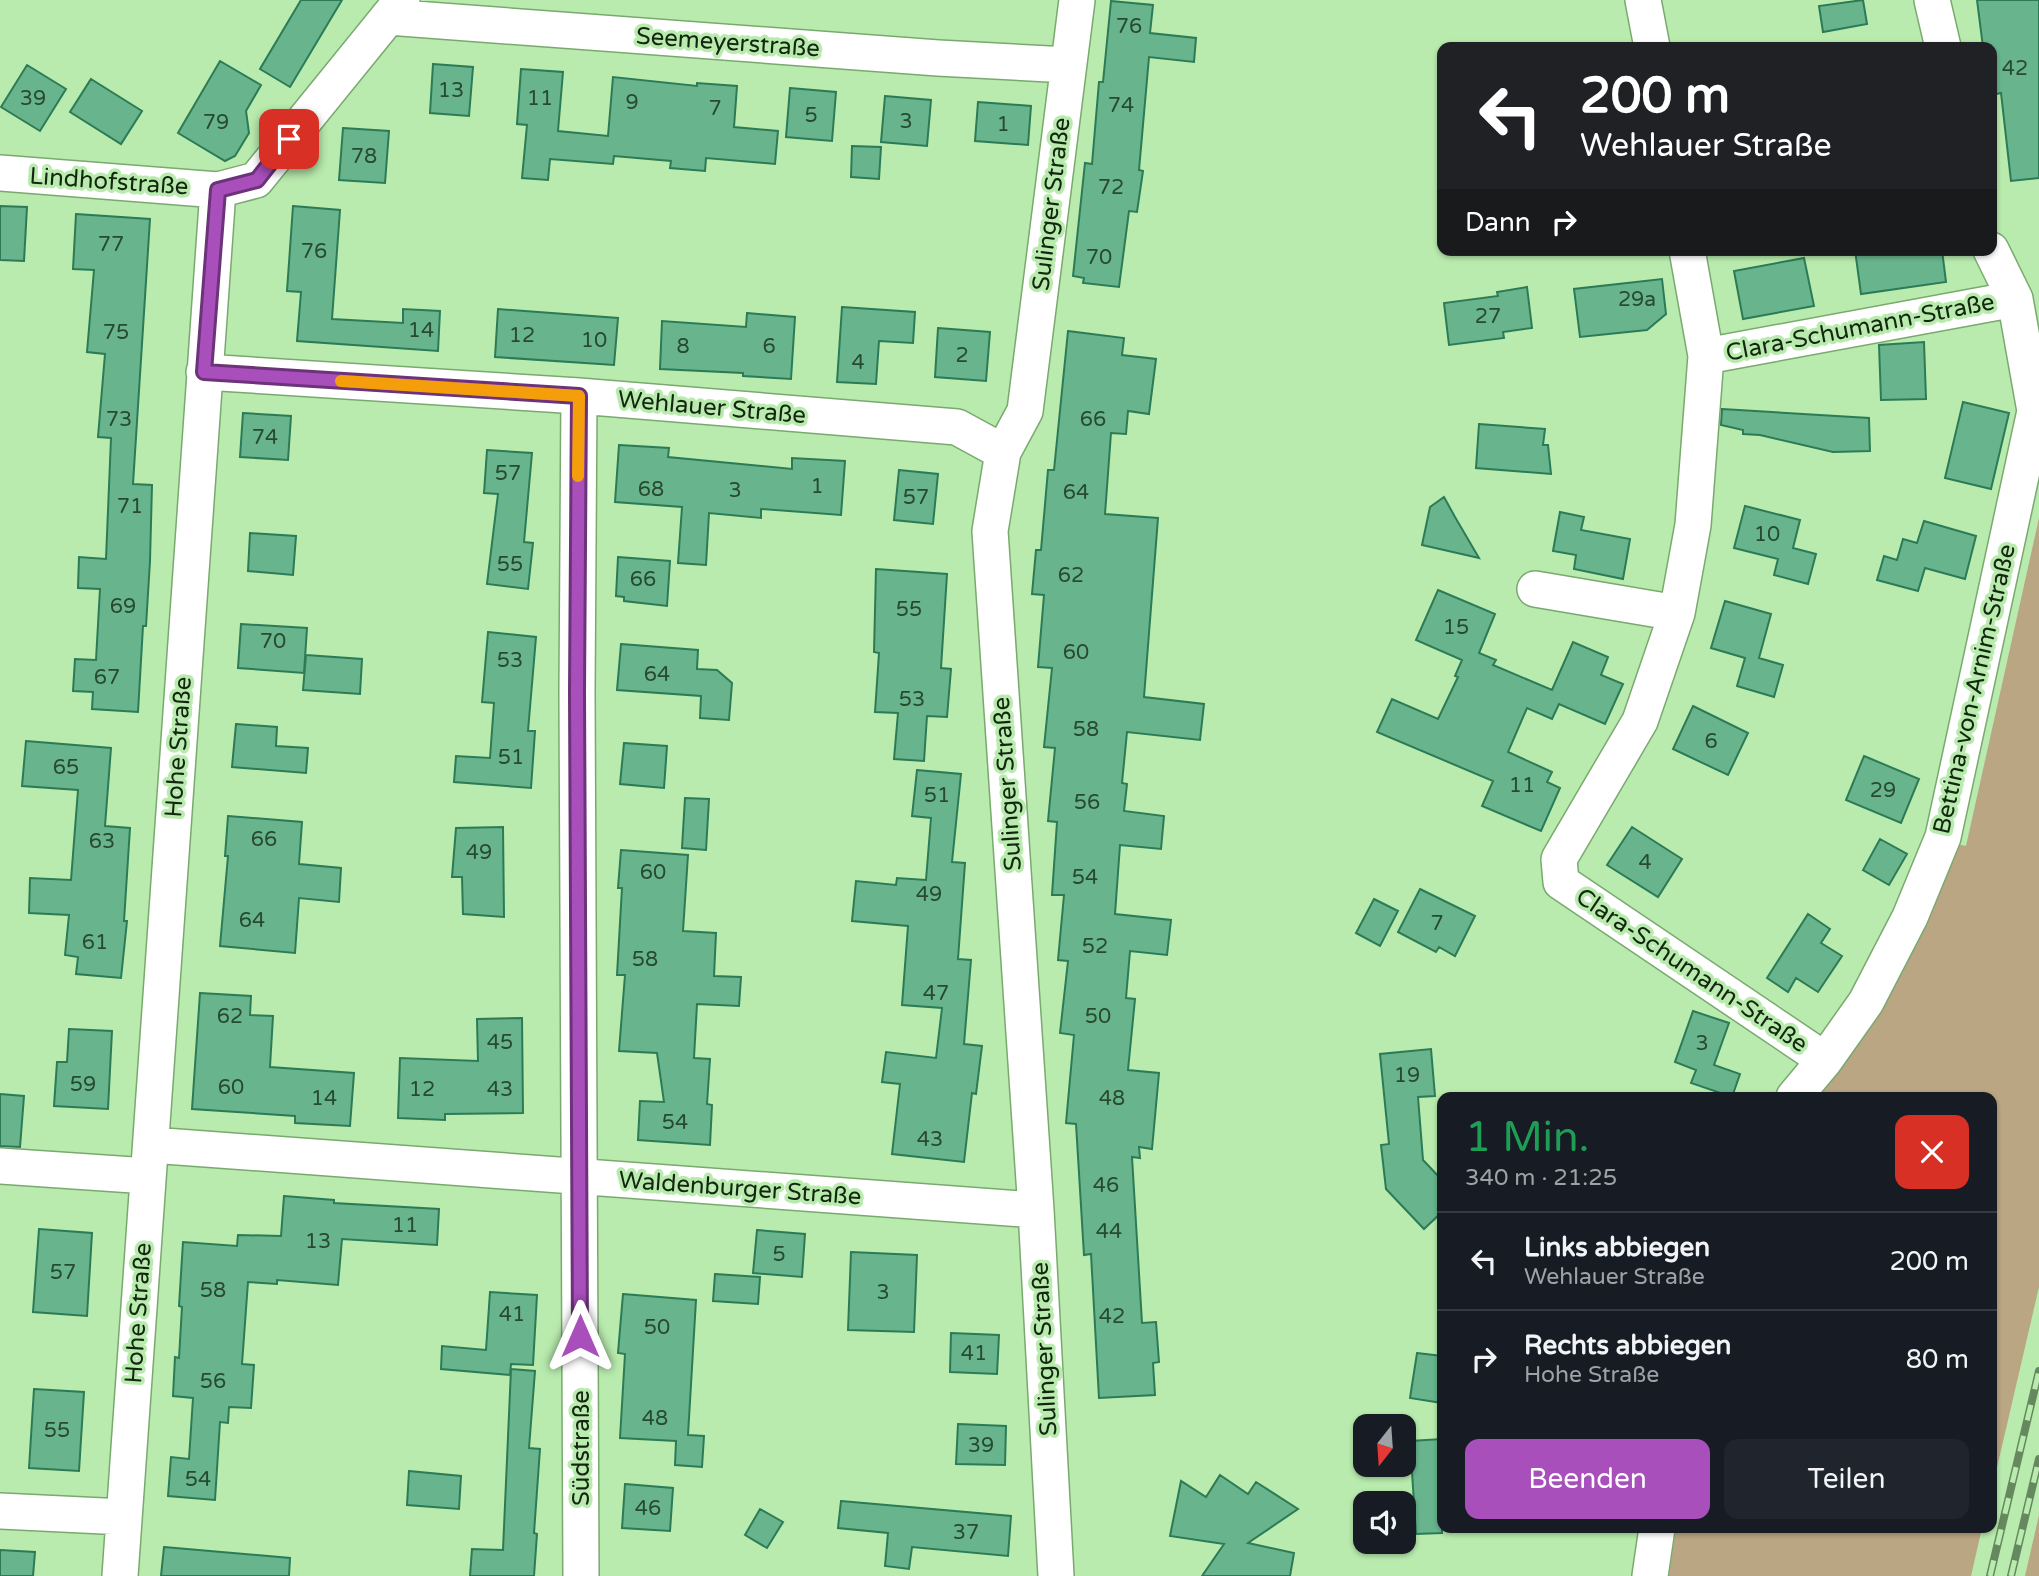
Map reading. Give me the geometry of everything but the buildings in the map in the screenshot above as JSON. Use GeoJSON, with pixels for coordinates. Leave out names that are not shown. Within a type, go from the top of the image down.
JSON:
{"type":"FeatureCollection","features":[{"type":"Feature","properties":{"kind":"street","name":"Sulinger Straße"},"geometry":{"type":"LineString","coordinates":[[1056,1576],[1036,1210],[990,531],[1003,452],[1025,411],[1077,0]]}},
{"type":"Feature","properties":{"kind":"street"},"geometry":{"type":"LineString","coordinates":[[1643,0],[1650,42]]}},
{"type":"Feature","properties":{"kind":"street"},"geometry":{"type":"LineString","coordinates":[[1931,0],[1942,42]]}},
{"type":"Feature","properties":{"kind":"street","name":"Seemeyerstraße"},"geometry":{"type":"LineString","coordinates":[[395,9],[938,58],[1068,65]]}},
{"type":"Feature","properties":{"kind":"street"},"geometry":{"type":"LineString","coordinates":[[218,190],[257,180],[395,9]]}},
{"type":"Feature","properties":{"kind":"street","name":"Lindhofstraße"},"geometry":{"type":"LineString","coordinates":[[0,173],[218,190]]}},
{"type":"Feature","properties":{"kind":"street","name":"Hohe Straße"},"geometry":{"type":"LineString","coordinates":[[120,1576],[218,190]]}},
{"type":"Feature","properties":{"kind":"street","name":"Clara-Schumann-Straße"},"geometry":{"type":"LineString","coordinates":[[1688,256],[1706,356],[1693,525],[1677,613],[1640,720],[1559,859],[1561,882],[1825,1060]]}},
{"type":"Feature","properties":{"kind":"street","name":"Bettina-von-Arnim-Straße"},"geometry":{"type":"LineString","coordinates":[[1798,1092],[1825,1060],[1866,1002],[1910,917],[1942,837],[2035,411],[2015,299],[1994,256]]}},
{"type":"Feature","properties":{"kind":"street","name":"Clara-Schumann-Straße"},"geometry":{"type":"LineString","coordinates":[[1706,356],[2015,299]]}},
{"type":"Feature","properties":{"kind":"street","name":"Wehlauer Straße"},"geometry":{"type":"LineString","coordinates":[[204,372],[579,396],[957,427],[1003,452]]}},
{"type":"Feature","properties":{"kind":"street","name":"Südstraße"},"geometry":{"type":"LineString","coordinates":[[579,396],[577,705],[581,1576]]}},
{"type":"Feature","properties":{"kind":"street"},"geometry":{"type":"LineString","coordinates":[[1535,589],[1677,613]]}},
{"type":"Feature","properties":{"kind":"street","name":"Waldenburger Straße"},"geometry":{"type":"LineString","coordinates":[[0,1166],[150,1161],[580,1175],[1036,1210]]}},
{"type":"Feature","properties":{"kind":"street"},"geometry":{"type":"LineString","coordinates":[[0,1511],[124,1517]]}},
{"type":"Feature","properties":{"kind":"street"},"geometry":{"type":"LineString","coordinates":[[1650,1576],[1656,1533]]}},
{"type":"Feature","properties":{"kind":"shaded area"},"geometry":{"type":"Polygon","coordinates":[[[2039,518],[2039,1287],[1997,1468],[1997,1092],[1816,1092],[1952,843],[1966,846],[2039,518]]]}},
{"type":"Feature","properties":{"kind":"shaded area"},"geometry":{"type":"Polygon","coordinates":[[[2039,1515],[2039,1576],[2025,1576],[2039,1515]]]}},
{"type":"Feature","properties":{"kind":"shaded area"},"geometry":{"type":"Polygon","coordinates":[[[1675,1533],[1981,1533],[1971,1576],[1669,1576],[1675,1533]]]}},
{"type":"Feature","properties":{"kind":"railway"},"geometry":{"type":"LineString","coordinates":[[1990,1576],[2039,1371]]}},
{"type":"Feature","properties":{"kind":"railway"},"geometry":{"type":"LineString","coordinates":[[2011,1576],[2039,1459]]}},
{"type":"Feature","properties":{"kind":"slow traffic"},"geometry":{"type":"LineString","coordinates":[[341,381],[579,396],[578,476]]}},
{"type":"Feature","properties":{"kind":"route"},"geometry":{"type":"LineString","coordinates":[[289,139],[257,180],[218,190],[204,372],[579,396],[577,692],[580,1336]]}}]}
